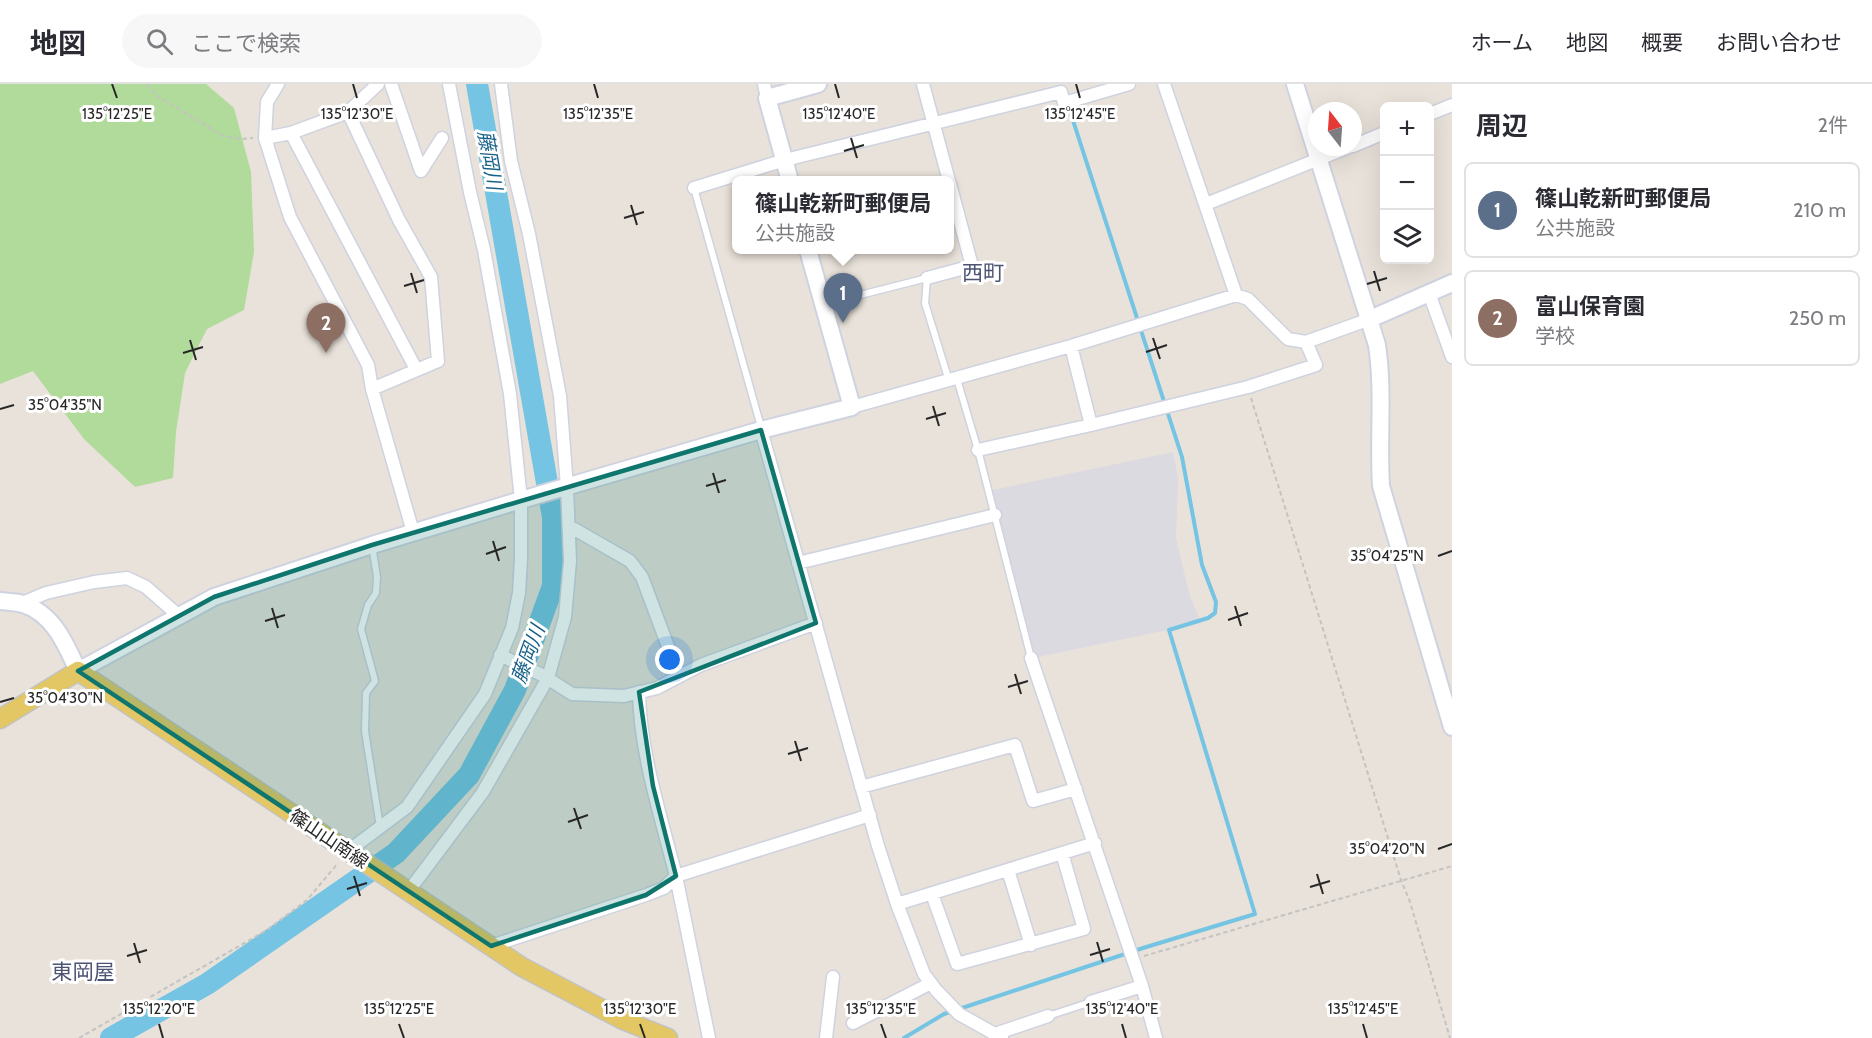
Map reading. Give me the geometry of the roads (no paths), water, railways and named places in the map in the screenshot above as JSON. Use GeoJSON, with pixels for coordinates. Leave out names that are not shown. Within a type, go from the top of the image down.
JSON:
{"type":"FeatureCollection","features":[{"type":"Feature","properties":{"kind":"main road"},"geometry":{"type":"LineString","coordinates":[[0,719],[78,671]]}},
{"type":"Feature","properties":{"kind":"main road","name":"篠山山南線"},"geometry":{"type":"LineString","coordinates":[[78,671],[522,967],[623,1020],[668,1038]]}},
{"type":"Feature","properties":{"kind":"street"},"geometry":{"type":"LineString","coordinates":[[278,84],[267,102],[265,138],[291,217],[368,365],[372,389],[413,532]]}},
{"type":"Feature","properties":{"kind":"street"},"geometry":{"type":"LineString","coordinates":[[265,138],[291,133],[348,112],[378,84]]}},
{"type":"Feature","properties":{"kind":"street"},"geometry":{"type":"LineString","coordinates":[[391,84],[421,171],[442,138]]}},
{"type":"Feature","properties":{"kind":"street"},"geometry":{"type":"LineString","coordinates":[[351,854],[380,826],[407,807],[485,694],[503,657],[519,593],[525,499],[510,394],[484,250],[449,84]]}},
{"type":"Feature","properties":{"kind":"street"},"geometry":{"type":"LineString","coordinates":[[403,888],[483,792],[546,677],[565,617],[570,561],[560,396],[529,234],[512,161],[501,84]]}},
{"type":"Feature","properties":{"kind":"street"},"geometry":{"type":"LineString","coordinates":[[789,176],[766,91],[818,84]]}},
{"type":"Feature","properties":{"kind":"street"},"geometry":{"type":"LineString","coordinates":[[923,84],[947,176]]}},
{"type":"Feature","properties":{"kind":"street"},"geometry":{"type":"LineString","coordinates":[[733,176],[785,160],[933,124],[1060,88],[1064,103],[1129,84]]}},
{"type":"Feature","properties":{"kind":"street"},"geometry":{"type":"LineString","coordinates":[[1164,84],[1236,295]]}},
{"type":"Feature","properties":{"kind":"street"},"geometry":{"type":"LineString","coordinates":[[1295,84],[1370,319],[1380,364],[1381,486],[1452,727]]}},
{"type":"Feature","properties":{"kind":"street"},"geometry":{"type":"LineString","coordinates":[[1434,112],[1452,105]]}},
{"type":"Feature","properties":{"kind":"street"},"geometry":{"type":"LineString","coordinates":[[348,112],[399,220],[431,277],[438,361],[372,389]]}},
{"type":"Feature","properties":{"kind":"street"},"geometry":{"type":"LineString","coordinates":[[291,133],[416,369]]}},
{"type":"Feature","properties":{"kind":"street"},"geometry":{"type":"LineString","coordinates":[[1362,142],[1380,135]]}},
{"type":"Feature","properties":{"kind":"street"},"geometry":{"type":"LineString","coordinates":[[1206,204],[1327,156]]}},
{"type":"Feature","properties":{"kind":"street"},"geometry":{"type":"LineString","coordinates":[[694,188],[732,176]]}},
{"type":"Feature","properties":{"kind":"street"},"geometry":{"type":"LineString","coordinates":[[927,279],[972,266],[954,200]]}},
{"type":"Feature","properties":{"kind":"street"},"geometry":{"type":"LineString","coordinates":[[809,254],[852,407]]}},
{"type":"Feature","properties":{"kind":"street"},"geometry":{"type":"LineString","coordinates":[[0,600],[20,604],[43,615],[61,633],[78,671],[214,597],[372,545],[761,430],[953,380],[1071,346],[1236,295],[1248,299],[1288,339],[1306,342],[1370,319],[1452,283]]}},
{"type":"Feature","properties":{"kind":"street"},"geometry":{"type":"LineString","coordinates":[[1429,293],[1452,357]]}},
{"type":"Feature","properties":{"kind":"street"},"geometry":{"type":"LineString","coordinates":[[978,450],[1248,387],[1316,365],[1306,342]]}},
{"type":"Feature","properties":{"kind":"street"},"geometry":{"type":"LineString","coordinates":[[1071,346],[1091,425]]}},
{"type":"Feature","properties":{"kind":"street"},"geometry":{"type":"LineString","coordinates":[[761,430],[861,787],[897,904],[924,974],[959,1014],[999,1036],[1048,1016]]}},
{"type":"Feature","properties":{"kind":"street"},"geometry":{"type":"LineString","coordinates":[[798,563],[994,515]]}},
{"type":"Feature","properties":{"kind":"street"},"geometry":{"type":"LineString","coordinates":[[568,525],[630,561],[642,577],[679,676]]}},
{"type":"Feature","properties":{"kind":"street"},"geometry":{"type":"LineString","coordinates":[[20,604],[46,593],[94,582],[127,578],[146,587],[178,615]]}},
{"type":"Feature","properties":{"kind":"street"},"geometry":{"type":"LineString","coordinates":[[503,657],[546,677],[572,694],[624,696],[657,688],[701,664],[816,623]]}},
{"type":"Feature","properties":{"kind":"street"},"geometry":{"type":"LineString","coordinates":[[1032,658],[1129,946],[1156,1038]]}},
{"type":"Feature","properties":{"kind":"street"},"geometry":{"type":"LineString","coordinates":[[639,692],[639,711],[653,786],[676,876],[709,1038]]}},
{"type":"Feature","properties":{"kind":"street"},"geometry":{"type":"LineString","coordinates":[[861,787],[1015,745],[1032,801],[1076,789]]}},
{"type":"Feature","properties":{"kind":"street"},"geometry":{"type":"LineString","coordinates":[[491,946],[646,895],[664,888],[676,876],[870,815]]}},
{"type":"Feature","properties":{"kind":"street"},"geometry":{"type":"LineString","coordinates":[[897,904],[1095,843]]}},
{"type":"Feature","properties":{"kind":"street"},"geometry":{"type":"LineString","coordinates":[[932,894],[957,964],[1084,929],[1062,853]]}},
{"type":"Feature","properties":{"kind":"street"},"geometry":{"type":"LineString","coordinates":[[1008,870],[1030,945]]}},
{"type":"Feature","properties":{"kind":"street"},"geometry":{"type":"LineString","coordinates":[[826,1038],[833,976]]}},
{"type":"Feature","properties":{"kind":"street"},"geometry":{"type":"LineString","coordinates":[[853,1023],[931,983]]}},
{"type":"Feature","properties":{"kind":"street"},"geometry":{"type":"LineString","coordinates":[[1091,1002],[1142,986]]}},
{"type":"Feature","properties":{"kind":"lane"},"geometry":{"type":"LineString","coordinates":[[694,188],[761,430]]}},
{"type":"Feature","properties":{"kind":"lane"},"geometry":{"type":"LineString","coordinates":[[822,304],[927,279],[925,303],[978,450],[1032,658]]}},
{"type":"Feature","properties":{"kind":"lane"},"geometry":{"type":"LineString","coordinates":[[372,545],[377,577],[376,594],[368,605],[362,629],[375,681],[366,693],[365,731],[380,826]]}},
{"type":"Feature","properties":{"kind":"lane"},"geometry":{"type":"LineString","coordinates":[[1048,1016],[1091,1002]]}},
{"type":"Feature","properties":{"kind":"waterway","name":"藤岡川"},"geometry":{"type":"LineString","coordinates":[[111,1038],[207,984],[396,853],[469,775],[515,690],[553,586],[553,517],[477,84]]}},
{"type":"Feature","properties":{"kind":"waterway"},"geometry":{"type":"LineString","coordinates":[[904,1038],[944,1014],[1143,948],[1255,914],[1169,630],[1208,618],[1215,613],[1216,602],[1202,565],[1182,457],[1068,105]]}},
{"type":"Feature","properties":{"kind":"place","name":"篠山乾新町郵便局"},"geometry":{"type":"Point","coordinates":[843,323]}},
{"type":"Feature","properties":{"kind":"place","name":"富山保育園"},"geometry":{"type":"Point","coordinates":[326,353]}},
{"type":"Feature","properties":{"kind":"district","name":"西町"},"geometry":{"type":"Point","coordinates":[983,272]}},
{"type":"Feature","properties":{"kind":"district","name":"東岡屋"},"geometry":{"type":"Point","coordinates":[83,971]}}]}
